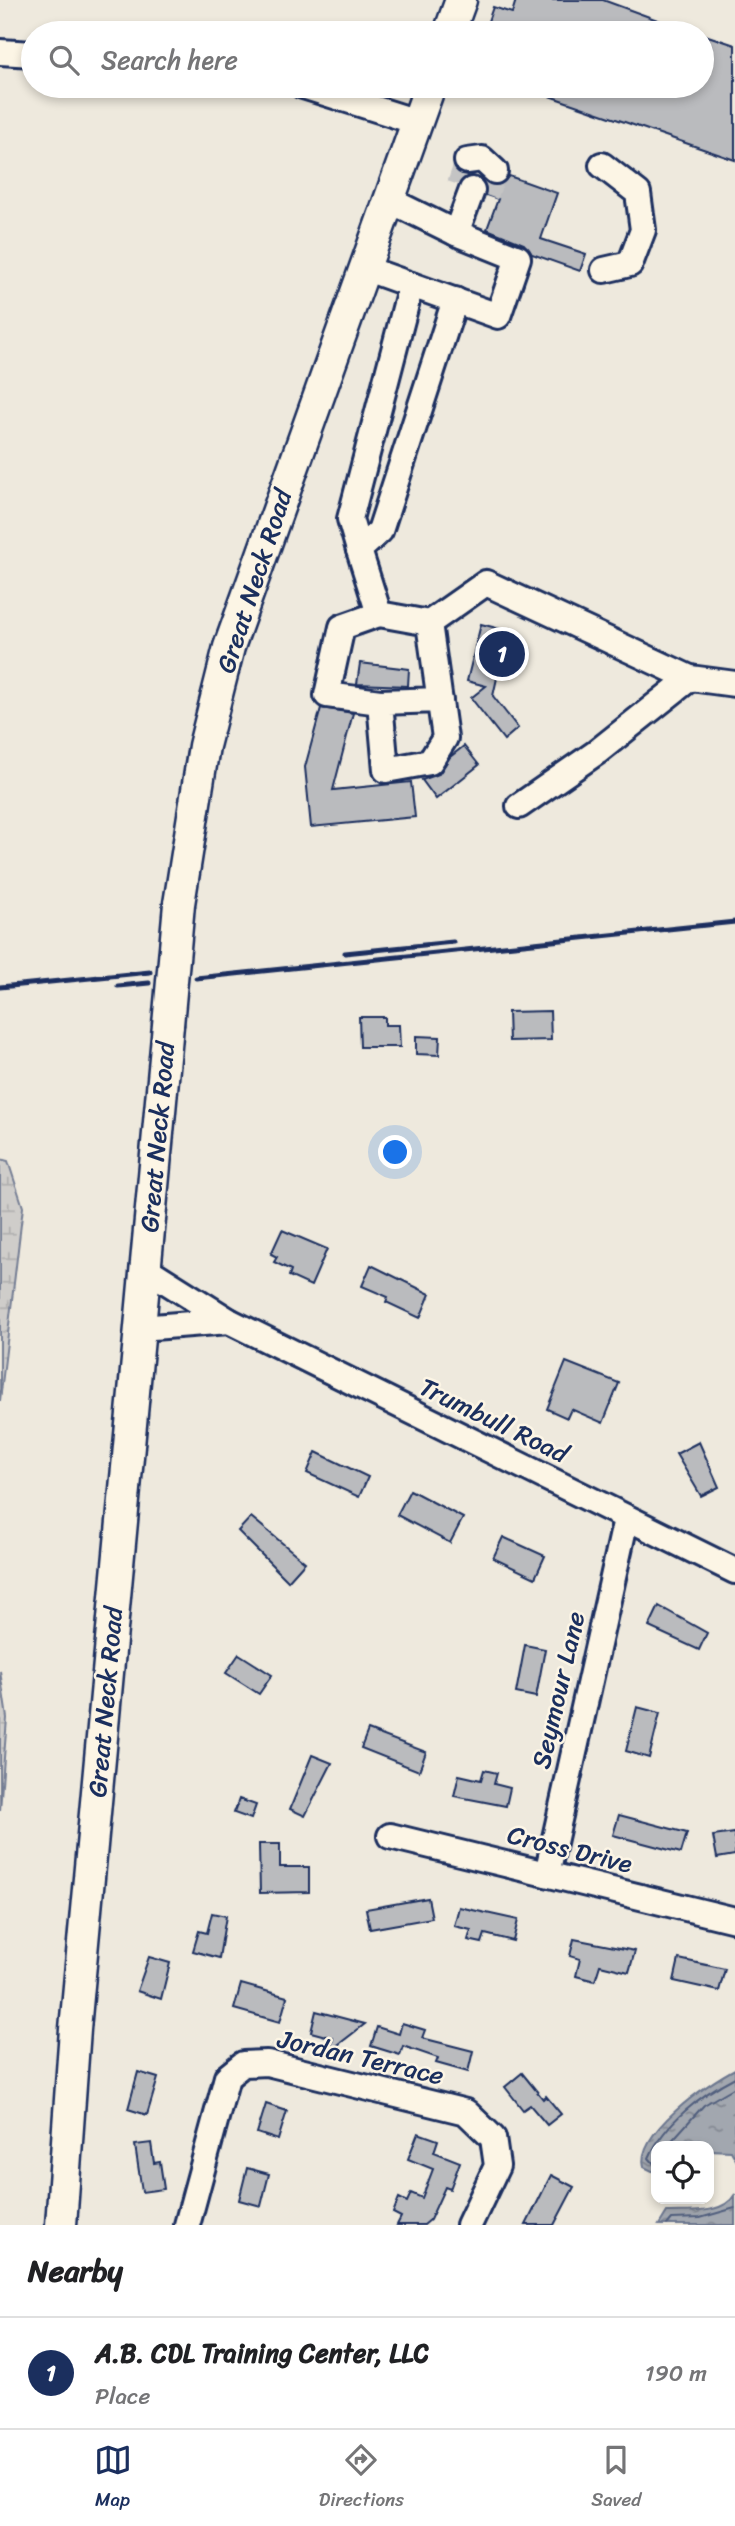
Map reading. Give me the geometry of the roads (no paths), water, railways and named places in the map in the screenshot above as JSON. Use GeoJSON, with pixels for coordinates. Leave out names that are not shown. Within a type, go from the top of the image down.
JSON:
{"type":"FeatureCollection","features":[{"type":"Feature","properties":{"kind":"main road"},"geometry":{"type":"LineString","coordinates":[[453,21],[461,0]]}},
{"type":"Feature","properties":{"kind":"main road","name":"Great Neck Road"},"geometry":{"type":"LineString","coordinates":[[61,2225],[75,2029],[179,904],[204,746],[229,647],[426,98]]}},
{"type":"Feature","properties":{"kind":"street"},"geometry":{"type":"LineString","coordinates":[[0,52],[21,53]]}},
{"type":"Feature","properties":{"kind":"street"},"geometry":{"type":"LineString","coordinates":[[341,98],[417,122]]}},
{"type":"Feature","properties":{"kind":"street"},"geometry":{"type":"LineString","coordinates":[[602,164],[638,193],[643,230],[630,264],[604,270]]}},
{"type":"Feature","properties":{"kind":"street"},"geometry":{"type":"LineString","coordinates":[[456,233],[471,194]]}},
{"type":"Feature","properties":{"kind":"street"},"geometry":{"type":"LineString","coordinates":[[364,268],[498,316],[518,258],[456,233],[388,200]]}},
{"type":"Feature","properties":{"kind":"street"},"geometry":{"type":"LineString","coordinates":[[379,614],[351,519],[411,285]]}},
{"type":"Feature","properties":{"kind":"street"},"geometry":{"type":"LineString","coordinates":[[359,550],[380,531],[455,300]]}},
{"type":"Feature","properties":{"kind":"street"},"geometry":{"type":"LineString","coordinates":[[440,700],[380,702],[327,695],[342,627],[379,614],[429,623],[486,583],[690,678],[735,684]]}},
{"type":"Feature","properties":{"kind":"street"},"geometry":{"type":"LineString","coordinates":[[380,702],[386,770],[430,762],[445,738],[429,623]]}},
{"type":"Feature","properties":{"kind":"street"},"geometry":{"type":"LineString","coordinates":[[519,806],[597,752],[690,678]]}},
{"type":"Feature","properties":{"kind":"street","name":"Trumbull Road"},"geometry":{"type":"LineString","coordinates":[[145,1268],[229,1321],[735,1571]]}},
{"type":"Feature","properties":{"kind":"street"},"geometry":{"type":"LineString","coordinates":[[140,1328],[229,1321]]}},
{"type":"Feature","properties":{"kind":"street","name":"Seymour Lane"},"geometry":{"type":"LineString","coordinates":[[547,1874],[626,1519]]}},
{"type":"Feature","properties":{"kind":"street","name":"Cross Drive"},"geometry":{"type":"LineString","coordinates":[[390,1836],[735,1920]]}},
{"type":"Feature","properties":{"kind":"street","name":"Jordan Terrace"},"geometry":{"type":"LineString","coordinates":[[187,2225],[227,2077],[243,2064],[267,2063],[466,2112],[493,2138],[497,2166],[469,2225]]}},
{"type":"Feature","properties":{"kind":"water"},"geometry":{"type":"Polygon","coordinates":[[[735,2069],[735,2158],[731,2151],[714,2150],[714,2141],[651,2141],[651,2170],[644,2167],[644,2154],[651,2139],[676,2110],[708,2085],[735,2069]]]}},
{"type":"Feature","properties":{"kind":"water"},"geometry":{"type":"Polygon","coordinates":[[[735,2194],[735,2225],[659,2225],[667,2212],[714,2209],[730,2201],[735,2194]]]}},
{"type":"Feature","properties":{"kind":"tunnel"},"geometry":{"type":"LineString","coordinates":[[459,185],[467,161]]}},
{"type":"Feature","properties":{"kind":"tunnel"},"geometry":{"type":"LineString","coordinates":[[486,195],[495,171]]}},
{"type":"Feature","properties":{"kind":"railway"},"geometry":{"type":"LineString","coordinates":[[196,978],[735,922]]}},
{"type":"Feature","properties":{"kind":"railway"},"geometry":{"type":"LineString","coordinates":[[345,953],[453,942]]}},
{"type":"Feature","properties":{"kind":"railway"},"geometry":{"type":"LineString","coordinates":[[0,987],[150,972]]}},
{"type":"Feature","properties":{"kind":"railway"},"geometry":{"type":"LineString","coordinates":[[118,986],[149,983]]}},
{"type":"Feature","properties":{"kind":"place","name":"A.B. CDL Training Center, LLC"},"geometry":{"type":"Point","coordinates":[502,654]}}]}
